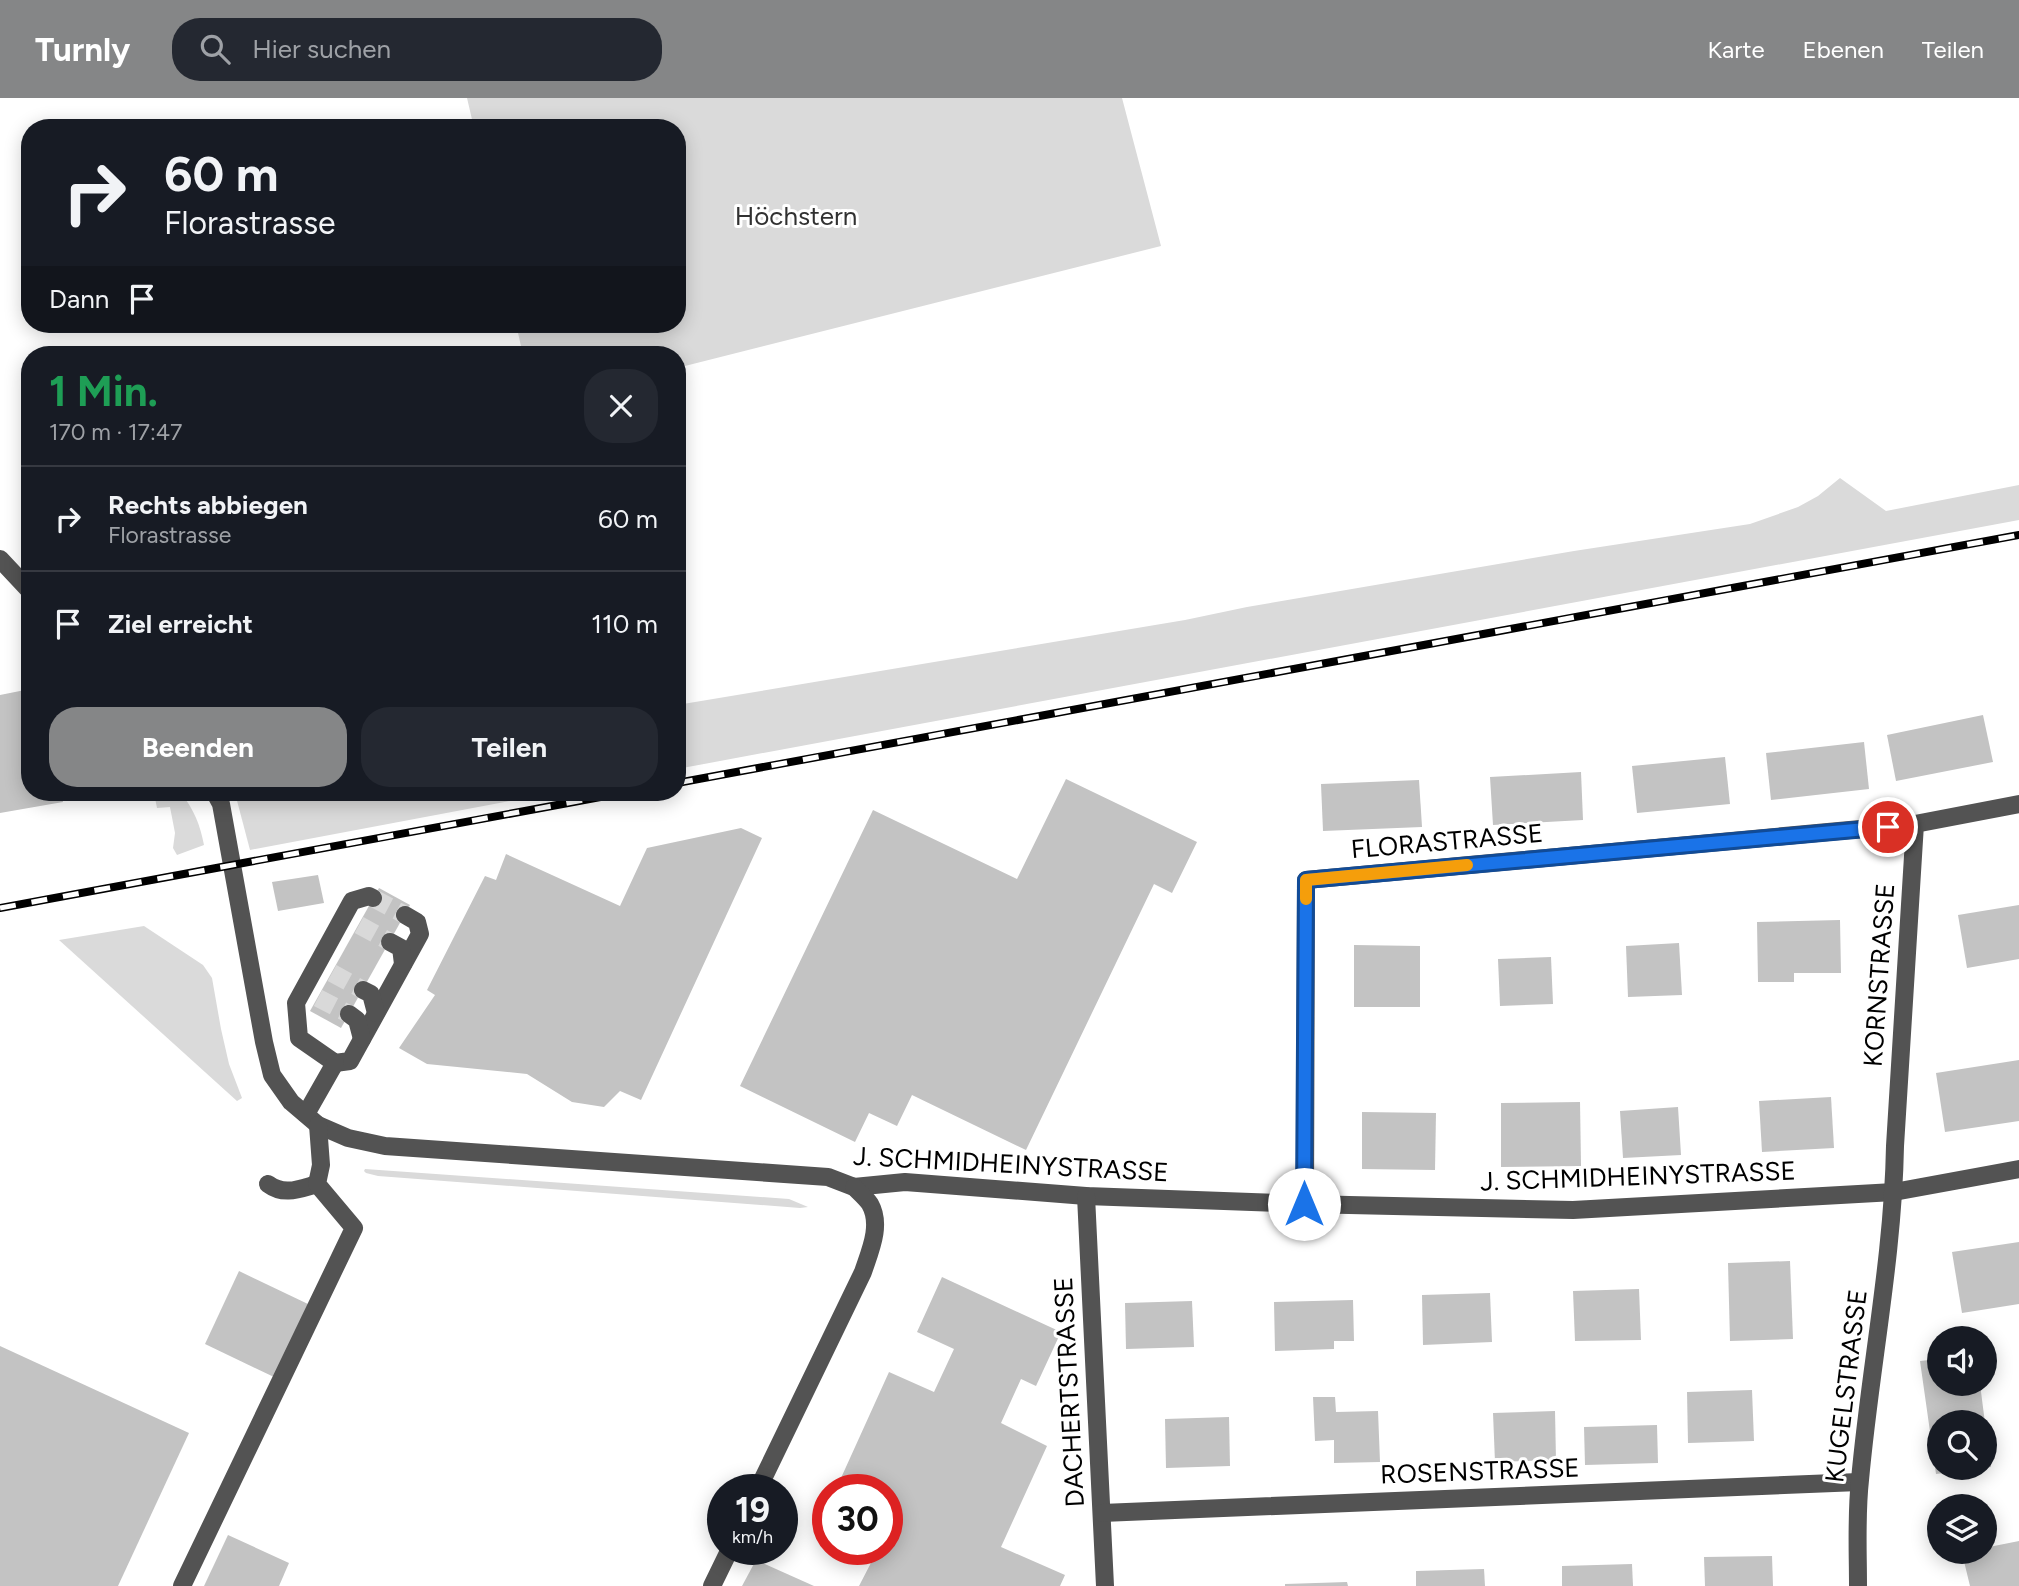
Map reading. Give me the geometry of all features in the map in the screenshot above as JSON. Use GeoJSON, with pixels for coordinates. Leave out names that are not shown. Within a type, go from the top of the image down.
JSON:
{"type":"FeatureCollection","features":[{"type":"Feature","properties":{"kind":"street"},"geometry":{"type":"LineString","coordinates":[[0,559],[21,581]]}},
{"type":"Feature","properties":{"kind":"street","name":"J. SCHMIDHEINYSTRASSE"},"geometry":{"type":"LineString","coordinates":[[219,801],[272,1075],[291,1102],[312,1120],[348,1138],[385,1146],[828,1177],[855,1186],[905,1182],[1086,1196],[1573,1210],[1894,1192],[2019,1169]]}},
{"type":"Feature","properties":{"kind":"street"},"geometry":{"type":"LineString","coordinates":[[1915,824],[2019,804]]}},
{"type":"Feature","properties":{"kind":"street","name":"KORNSTRASSE"},"geometry":{"type":"LineString","coordinates":[[1894,1192],[1915,824]]}},
{"type":"Feature","properties":{"kind":"street","name":"FLORASTRASSE"},"geometry":{"type":"LineString","coordinates":[[1304,1204],[1306,880],[1915,824]]}},
{"type":"Feature","properties":{"kind":"street"},"geometry":{"type":"LineString","coordinates":[[373,898],[369,896],[352,901],[296,1003],[299,1038],[335,1063],[350,1061],[419,934],[416,922],[405,915]]}},
{"type":"Feature","properties":{"kind":"street"},"geometry":{"type":"LineString","coordinates":[[338,927],[359,925]]}},
{"type":"Feature","properties":{"kind":"street"},"geometry":{"type":"LineString","coordinates":[[390,942],[401,948],[403,964]]}},
{"type":"Feature","properties":{"kind":"street"},"geometry":{"type":"LineString","coordinates":[[311,975],[332,973]]}},
{"type":"Feature","properties":{"kind":"street"},"geometry":{"type":"LineString","coordinates":[[363,990],[371,994],[376,1013]]}},
{"type":"Feature","properties":{"kind":"street"},"geometry":{"type":"LineString","coordinates":[[299,997],[318,998]]}},
{"type":"Feature","properties":{"kind":"street"},"geometry":{"type":"LineString","coordinates":[[349,1014],[357,1020],[362,1039]]}},
{"type":"Feature","properties":{"kind":"street"},"geometry":{"type":"LineString","coordinates":[[317,1184],[321,1165],[312,1120],[335,1063]]}},
{"type":"Feature","properties":{"kind":"street"},"geometry":{"type":"LineString","coordinates":[[268,1184],[276,1190],[291,1192],[317,1184]]}},
{"type":"Feature","properties":{"kind":"street"},"geometry":{"type":"LineString","coordinates":[[182,1586],[354,1228],[317,1184]]}},
{"type":"Feature","properties":{"kind":"street"},"geometry":{"type":"LineString","coordinates":[[765,1474],[863,1272],[876,1220],[870,1203],[855,1186]]}},
{"type":"Feature","properties":{"kind":"street","name":"KUGELSTRASSE"},"geometry":{"type":"LineString","coordinates":[[1858,1586],[1859,1482],[1889,1252],[1894,1192]]}},
{"type":"Feature","properties":{"kind":"street","name":"DACHERTSTRASSE"},"geometry":{"type":"LineString","coordinates":[[1086,1196],[1105,1586]]}},
{"type":"Feature","properties":{"kind":"street","name":"ROSENSTRASSE"},"geometry":{"type":"LineString","coordinates":[[1102,1513],[1859,1482]]}},
{"type":"Feature","properties":{"kind":"street"},"geometry":{"type":"LineString","coordinates":[[712,1586],[722,1565]]}},
{"type":"Feature","properties":{"kind":"green space","name":"Höchstern"},"geometry":{"type":"Polygon","coordinates":[[[467,98],[1122,98],[1161,246],[686,366],[686,346],[521,346],[518,333],[686,333],[686,119],[472,119],[467,98]]]}},
{"type":"Feature","properties":{"kind":"green space"},"geometry":{"type":"Polygon","coordinates":[[[1840,478],[1886,511],[2019,485],[2019,520],[686,767],[686,703],[1185,620],[1574,551],[1750,524],[1798,507],[1818,496],[1840,478]]]}},
{"type":"Feature","properties":{"kind":"green space"},"geometry":{"type":"Polygon","coordinates":[[[156,801],[187,801],[196,817],[204,845],[177,855],[173,848],[175,833],[170,807],[157,808],[156,801]]]}},
{"type":"Feature","properties":{"kind":"green space"},"geometry":{"type":"Polygon","coordinates":[[[237,801],[510,801],[250,850],[237,801]]]}},
{"type":"Feature","properties":{"kind":"green space"},"geometry":{"type":"Polygon","coordinates":[[[144,926],[203,965],[212,978],[229,1064],[242,1098],[237,1101],[59,940],[144,926]]]}},
{"type":"Feature","properties":{"kind":"green space"},"geometry":{"type":"Polygon","coordinates":[[[365,1169],[789,1199],[808,1207],[378,1176],[366,1173],[365,1169]]]}},
{"type":"Feature","properties":{"kind":"building"},"geometry":{"type":"Polygon","coordinates":[[[21,691],[21,801],[63,802],[0,813],[0,695],[21,691]]]}},
{"type":"Feature","properties":{"kind":"building"},"geometry":{"type":"Polygon","coordinates":[[[1983,715],[1993,762],[1896,781],[1887,735],[1983,715]]]}},
{"type":"Feature","properties":{"kind":"building"},"geometry":{"type":"Polygon","coordinates":[[[1864,742],[1869,789],[1771,800],[1766,753],[1864,742]]]}},
{"type":"Feature","properties":{"kind":"building"},"geometry":{"type":"Polygon","coordinates":[[[1725,757],[1730,804],[1637,813],[1632,766],[1725,757]]]}},
{"type":"Feature","properties":{"kind":"building"},"geometry":{"type":"Polygon","coordinates":[[[1581,772],[1583,820],[1493,825],[1490,777],[1581,772]]]}},
{"type":"Feature","properties":{"kind":"building"},"geometry":{"type":"Polygon","coordinates":[[[1066,779],[1197,842],[1172,893],[1154,884],[1026,1150],[912,1095],[897,1126],[869,1113],[855,1142],[740,1086],[873,810],[1017,879],[1066,779]]]}},
{"type":"Feature","properties":{"kind":"building"},"geometry":{"type":"Polygon","coordinates":[[[1419,780],[1422,827],[1323,831],[1321,784],[1419,780]]]}},
{"type":"Feature","properties":{"kind":"building"},"geometry":{"type":"Polygon","coordinates":[[[741,828],[762,838],[641,1100],[620,1091],[604,1107],[572,1102],[527,1074],[427,1064],[399,1048],[435,995],[427,990],[485,876],[496,880],[506,854],[620,906],[647,848],[741,828]]]}},
{"type":"Feature","properties":{"kind":"building"},"geometry":{"type":"Polygon","coordinates":[[[318,875],[324,903],[278,911],[272,882],[318,875]]]}},
{"type":"Feature","properties":{"kind":"building"},"geometry":{"type":"Polygon","coordinates":[[[379,888],[410,905],[341,1028],[310,1011],[379,888]]]}},
{"type":"Feature","properties":{"kind":"building"},"geometry":{"type":"Polygon","coordinates":[[[2019,905],[2019,959],[1967,968],[1958,915],[2019,905]]]}},
{"type":"Feature","properties":{"kind":"building"},"geometry":{"type":"Polygon","coordinates":[[[1840,920],[1841,973],[1794,973],[1794,982],[1758,982],[1757,922],[1840,920]]]}},
{"type":"Feature","properties":{"kind":"building"},"geometry":{"type":"Polygon","coordinates":[[[1679,943],[1682,995],[1628,997],[1626,946],[1679,943]]]}},
{"type":"Feature","properties":{"kind":"building"},"geometry":{"type":"Polygon","coordinates":[[[1354,945],[1420,946],[1420,1007],[1354,1007],[1354,945]]]}},
{"type":"Feature","properties":{"kind":"building"},"geometry":{"type":"Polygon","coordinates":[[[1551,957],[1553,1004],[1500,1006],[1498,959],[1551,957]]]}},
{"type":"Feature","properties":{"kind":"building"},"geometry":{"type":"Polygon","coordinates":[[[2019,1060],[2019,1121],[1945,1132],[1936,1073],[2019,1060]]]}},
{"type":"Feature","properties":{"kind":"building"},"geometry":{"type":"Polygon","coordinates":[[[1831,1097],[1834,1148],[1762,1152],[1759,1101],[1831,1097]]]}},
{"type":"Feature","properties":{"kind":"building"},"geometry":{"type":"Polygon","coordinates":[[[1580,1102],[1581,1166],[1501,1167],[1501,1103],[1580,1102]]]}},
{"type":"Feature","properties":{"kind":"building"},"geometry":{"type":"Polygon","coordinates":[[[1678,1107],[1681,1155],[1623,1158],[1620,1111],[1678,1107]]]}},
{"type":"Feature","properties":{"kind":"building"},"geometry":{"type":"Polygon","coordinates":[[[1362,1112],[1436,1113],[1435,1170],[1362,1169],[1362,1112]]]}},
{"type":"Feature","properties":{"kind":"building"},"geometry":{"type":"Polygon","coordinates":[[[2019,1242],[2019,1304],[1962,1313],[1952,1252],[2019,1242]]]}},
{"type":"Feature","properties":{"kind":"building"},"geometry":{"type":"Polygon","coordinates":[[[1790,1261],[1793,1339],[1730,1341],[1728,1263],[1790,1261]]]}},
{"type":"Feature","properties":{"kind":"building"},"geometry":{"type":"Polygon","coordinates":[[[239,1271],[308,1304],[274,1377],[205,1344],[239,1271]]]}},
{"type":"Feature","properties":{"kind":"building"},"geometry":{"type":"Polygon","coordinates":[[[942,1277],[1061,1332],[1036,1386],[1021,1379],[1001,1423],[1047,1446],[1001,1547],[1065,1575],[1060,1586],[859,1586],[870,1565],[903,1565],[903,1474],[843,1474],[889,1372],[934,1392],[954,1349],[917,1332],[942,1277]]]}},
{"type":"Feature","properties":{"kind":"building"},"geometry":{"type":"Polygon","coordinates":[[[1639,1289],[1641,1340],[1575,1341],[1573,1291],[1639,1289]]]}},
{"type":"Feature","properties":{"kind":"building"},"geometry":{"type":"Polygon","coordinates":[[[1490,1293],[1492,1342],[1423,1345],[1422,1295],[1490,1293]]]}},
{"type":"Feature","properties":{"kind":"building"},"geometry":{"type":"Polygon","coordinates":[[[1353,1300],[1354,1341],[1334,1341],[1334,1349],[1275,1351],[1274,1302],[1353,1300]]]}},
{"type":"Feature","properties":{"kind":"building"},"geometry":{"type":"Polygon","coordinates":[[[1192,1301],[1194,1347],[1126,1349],[1125,1303],[1192,1301]]]}},
{"type":"Feature","properties":{"kind":"building"},"geometry":{"type":"Polygon","coordinates":[[[0,1346],[189,1433],[118,1586],[0,1586],[0,1346]]]}},
{"type":"Feature","properties":{"kind":"building"},"geometry":{"type":"Polygon","coordinates":[[[1927,1360],[1927,1396],[1982,1396],[1983,1410],[1927,1410],[1920,1361],[1927,1360]]]}},
{"type":"Feature","properties":{"kind":"building"},"geometry":{"type":"Polygon","coordinates":[[[1752,1390],[1754,1441],[1688,1443],[1687,1392],[1752,1390]]]}},
{"type":"Feature","properties":{"kind":"building"},"geometry":{"type":"Polygon","coordinates":[[[1313,1397],[1335,1397],[1336,1412],[1378,1411],[1380,1462],[1334,1463],[1334,1440],[1315,1441],[1313,1397]]]}},
{"type":"Feature","properties":{"kind":"building"},"geometry":{"type":"Polygon","coordinates":[[[1555,1411],[1556,1460],[1495,1462],[1493,1413],[1555,1411]]]}},
{"type":"Feature","properties":{"kind":"building"},"geometry":{"type":"Polygon","coordinates":[[[1229,1417],[1230,1466],[1166,1468],[1165,1419],[1229,1417]]]}},
{"type":"Feature","properties":{"kind":"building"},"geometry":{"type":"Polygon","coordinates":[[[1657,1425],[1658,1463],[1585,1465],[1584,1427],[1657,1425]]]}},
{"type":"Feature","properties":{"kind":"building"},"geometry":{"type":"Polygon","coordinates":[[[228,1535],[289,1563],[279,1586],[204,1586],[228,1535]]]}},
{"type":"Feature","properties":{"kind":"building"},"geometry":{"type":"Polygon","coordinates":[[[2019,1541],[2019,1586],[1970,1586],[1965,1564],[1997,1564],[1997,1545],[2019,1541]]]}},
{"type":"Feature","properties":{"kind":"building"},"geometry":{"type":"Polygon","coordinates":[[[1772,1556],[1773,1586],[1705,1586],[1704,1557],[1772,1556]]]}},
{"type":"Feature","properties":{"kind":"building"},"geometry":{"type":"Polygon","coordinates":[[[1632,1564],[1633,1586],[1562,1586],[1562,1566],[1632,1564]]]}},
{"type":"Feature","properties":{"kind":"building"},"geometry":{"type":"Polygon","coordinates":[[[753,1565],[767,1565],[814,1586],[742,1586],[753,1565]]]}},
{"type":"Feature","properties":{"kind":"building"},"geometry":{"type":"Polygon","coordinates":[[[1484,1569],[1485,1586],[1416,1586],[1416,1571],[1484,1569]]]}},
{"type":"Feature","properties":{"kind":"building"},"geometry":{"type":"Polygon","coordinates":[[[1347,1582],[1348,1586],[1285,1586],[1285,1584],[1347,1582]]]}},
{"type":"Feature","properties":{"kind":"tunnel"},"geometry":{"type":"LineString","coordinates":[[373,898],[405,915]]}},
{"type":"Feature","properties":{"kind":"tunnel"},"geometry":{"type":"LineString","coordinates":[[359,925],[390,942]]}},
{"type":"Feature","properties":{"kind":"tunnel"},"geometry":{"type":"LineString","coordinates":[[332,973],[363,990]]}},
{"type":"Feature","properties":{"kind":"tunnel"},"geometry":{"type":"LineString","coordinates":[[318,998],[349,1014]]}},
{"type":"Feature","properties":{"kind":"railway"},"geometry":{"type":"LineString","coordinates":[[686,781],[2019,535]]}},
{"type":"Feature","properties":{"kind":"railway"},"geometry":{"type":"LineString","coordinates":[[0,908],[579,801]]}},
{"type":"Feature","properties":{"kind":"slow traffic"},"geometry":{"type":"LineString","coordinates":[[1306,899],[1306,880],[1467,865]]}},
{"type":"Feature","properties":{"kind":"route"},"geometry":{"type":"LineString","coordinates":[[1304,1204],[1306,880],[1888,827]]}}]}
